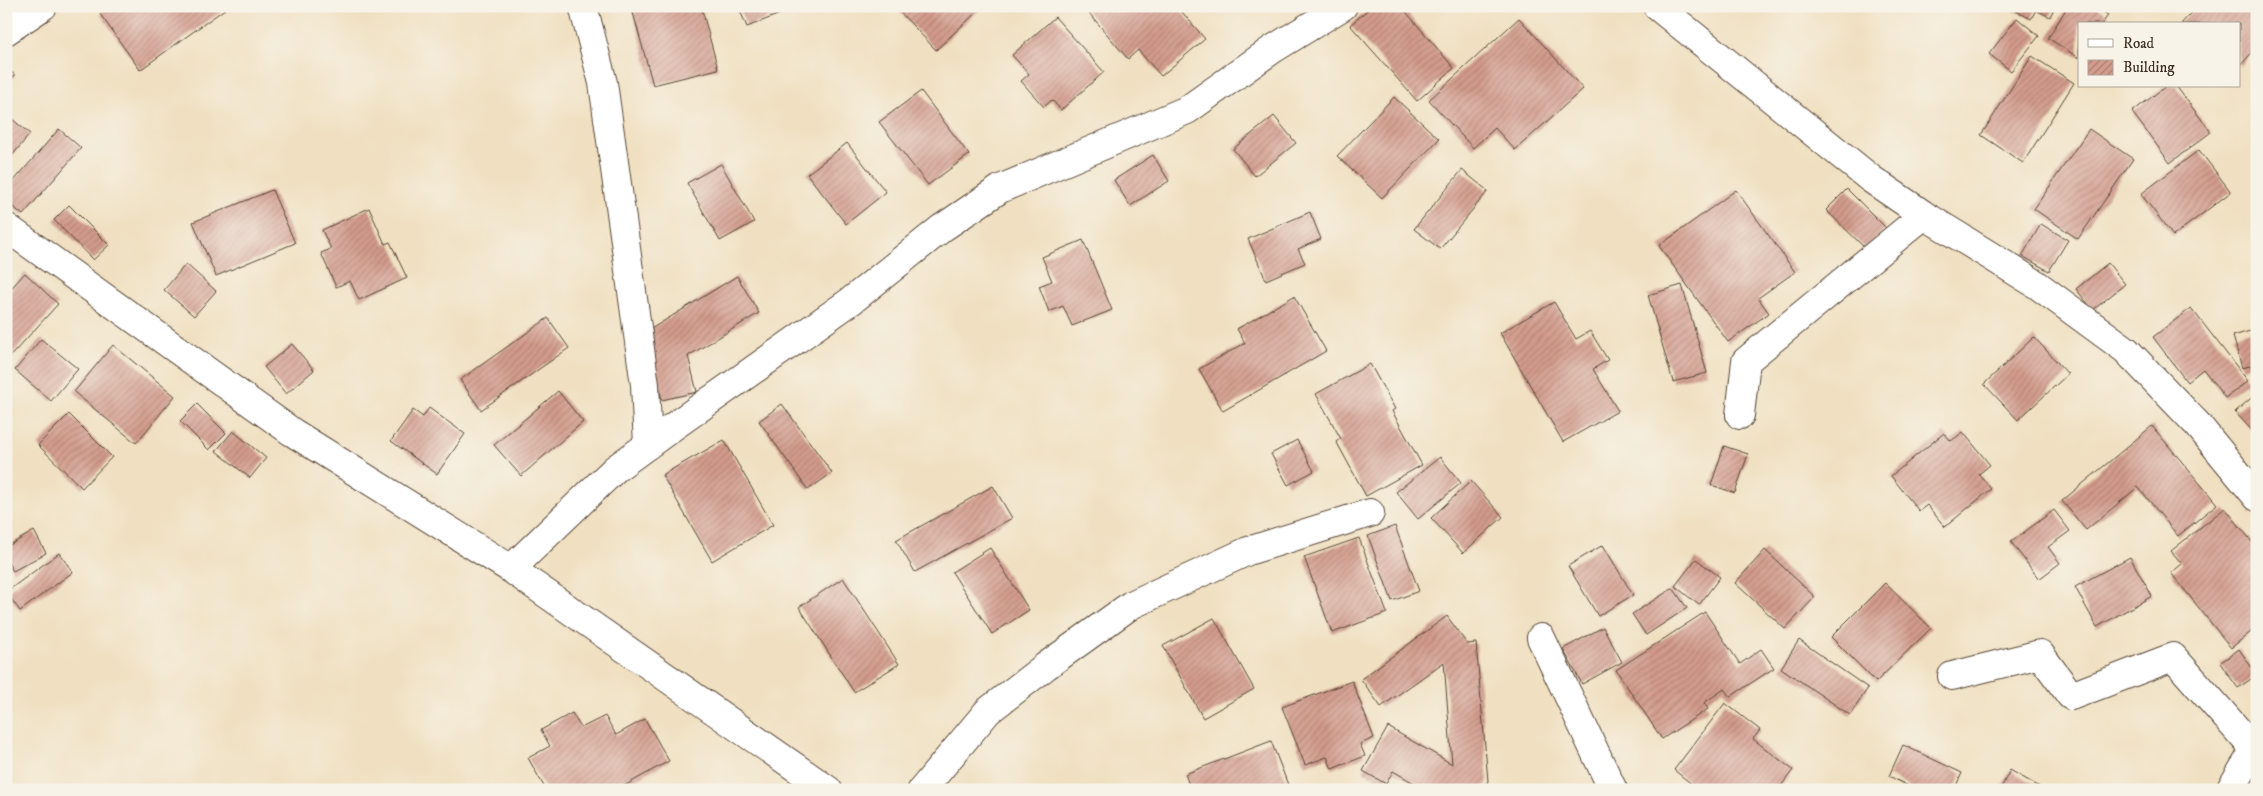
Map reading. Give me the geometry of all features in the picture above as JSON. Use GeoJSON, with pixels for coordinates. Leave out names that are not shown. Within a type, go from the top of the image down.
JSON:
{"type":"FeatureCollection","features":[{"type":"Feature","properties":{"kind":"street"},"geometry":{"type":"LineString","coordinates":[[6,31],[43,6]]}},
{"type":"Feature","properties":{"kind":"street"},"geometry":{"type":"LineString","coordinates":[[583,6],[603,83],[644,375],[648,445]]}},
{"type":"Feature","properties":{"kind":"street"},"geometry":{"type":"LineString","coordinates":[[511,569],[615,470],[851,301],[942,228],[1000,189],[1187,110],[1273,49],[1342,6]]}},
{"type":"Feature","properties":{"kind":"street"},"geometry":{"type":"LineString","coordinates":[[1656,6],[1871,179],[1924,215],[2036,284],[2126,350],[2198,425],[2257,497]]}},
{"type":"Feature","properties":{"kind":"street"},"geometry":{"type":"LineString","coordinates":[[1740,415],[1746,361],[1924,215]]}},
{"type":"Feature","properties":{"kind":"street"},"geometry":{"type":"LineString","coordinates":[[6,227],[292,432],[511,569],[828,790]]}},
{"type":"Feature","properties":{"kind":"street"},"geometry":{"type":"LineString","coordinates":[[922,790],[988,711],[1046,666],[1131,605],[1248,551],[1370,513]]}},
{"type":"Feature","properties":{"kind":"street"},"geometry":{"type":"LineString","coordinates":[[1541,638],[1613,790]]}},
{"type":"Feature","properties":{"kind":"street"},"geometry":{"type":"LineString","coordinates":[[1952,676],[2040,654],[2071,696],[2174,657],[2256,748],[2230,790]]}},
{"type":"Feature","properties":{"kind":"building"},"geometry":{"type":"Polygon","coordinates":[[[110,6],[229,6],[140,70],[100,14],[110,6]]]}},
{"type":"Feature","properties":{"kind":"building"},"geometry":{"type":"Polygon","coordinates":[[[644,6],[701,6],[718,69],[653,85],[632,9],[644,6]]]}},
{"type":"Feature","properties":{"kind":"building"},"geometry":{"type":"Polygon","coordinates":[[[738,6],[800,6],[747,27],[738,6]]]}},
{"type":"Feature","properties":{"kind":"building"},"geometry":{"type":"Polygon","coordinates":[[[894,6],[975,6],[979,10],[936,50],[894,6]]]}},
{"type":"Feature","properties":{"kind":"building"},"geometry":{"type":"Polygon","coordinates":[[[1083,6],[1177,6],[1205,39],[1161,76],[1138,50],[1128,59],[1083,6]]]}},
{"type":"Feature","properties":{"kind":"building"},"geometry":{"type":"Polygon","coordinates":[[[1372,6],[1401,6],[1454,68],[1417,101],[1350,25],[1372,6]]]}},
{"type":"Feature","properties":{"kind":"building"},"geometry":{"type":"Polygon","coordinates":[[[2007,6],[2055,6],[2050,17],[2036,10],[2031,19],[2007,6]]]}},
{"type":"Feature","properties":{"kind":"building"},"geometry":{"type":"Polygon","coordinates":[[[2068,6],[2095,6],[2108,15],[2103,22],[2078,22],[2078,57],[2048,38],[2068,6]]]}},
{"type":"Feature","properties":{"kind":"building"},"geometry":{"type":"Polygon","coordinates":[[[2197,6],[2245,6],[2257,17],[2257,47],[2240,66],[2240,22],[2183,22],[2197,6]]]}},
{"type":"Feature","properties":{"kind":"building"},"geometry":{"type":"Polygon","coordinates":[[[1055,17],[1104,72],[1061,110],[1052,100],[1044,107],[1021,81],[1029,74],[1012,55],[1055,17]]]}},
{"type":"Feature","properties":{"kind":"building"},"geometry":{"type":"Polygon","coordinates":[[[1519,18],[1583,89],[1515,150],[1495,128],[1473,148],[1429,100],[1519,18]]]}},
{"type":"Feature","properties":{"kind":"building"},"geometry":{"type":"Polygon","coordinates":[[[2017,18],[2039,36],[2011,71],[1989,54],[2017,18]]]}},
{"type":"Feature","properties":{"kind":"building"},"geometry":{"type":"Polygon","coordinates":[[[2032,56],[2074,83],[2023,163],[1981,135],[2032,56]]]}},
{"type":"Feature","properties":{"kind":"building"},"geometry":{"type":"Polygon","coordinates":[[[6,68],[15,75],[6,86],[6,68]]]}},
{"type":"Feature","properties":{"kind":"building"},"geometry":{"type":"Polygon","coordinates":[[[2163,88],[2178,88],[2211,132],[2170,163],[2132,112],[2163,88]]]}},
{"type":"Feature","properties":{"kind":"building"},"geometry":{"type":"Polygon","coordinates":[[[921,91],[969,155],[928,185],[879,122],[921,91]]]}},
{"type":"Feature","properties":{"kind":"building"},"geometry":{"type":"Polygon","coordinates":[[[1394,97],[1439,139],[1382,198],[1337,156],[1394,97]]]}},
{"type":"Feature","properties":{"kind":"building"},"geometry":{"type":"Polygon","coordinates":[[[6,114],[30,134],[6,163],[6,114]]]}},
{"type":"Feature","properties":{"kind":"building"},"geometry":{"type":"Polygon","coordinates":[[[1274,116],[1296,143],[1255,176],[1233,149],[1274,116]]]}},
{"type":"Feature","properties":{"kind":"building"},"geometry":{"type":"Polygon","coordinates":[[[59,129],[81,148],[23,215],[6,201],[6,190],[59,129]]]}},
{"type":"Feature","properties":{"kind":"building"},"geometry":{"type":"Polygon","coordinates":[[[2089,129],[2133,159],[2078,239],[2034,209],[2089,129]]]}},
{"type":"Feature","properties":{"kind":"building"},"geometry":{"type":"Polygon","coordinates":[[[847,143],[886,192],[846,224],[807,174],[847,143]]]}},
{"type":"Feature","properties":{"kind":"building"},"geometry":{"type":"Polygon","coordinates":[[[2199,150],[2231,192],[2173,236],[2141,194],[2199,150]]]}},
{"type":"Feature","properties":{"kind":"building"},"geometry":{"type":"Polygon","coordinates":[[[1153,155],[1169,181],[1130,206],[1114,180],[1153,155]]]}},
{"type":"Feature","properties":{"kind":"building"},"geometry":{"type":"Polygon","coordinates":[[[721,164],[754,222],[720,241],[687,183],[721,164]]]}},
{"type":"Feature","properties":{"kind":"building"},"geometry":{"type":"Polygon","coordinates":[[[1462,170],[1488,191],[1440,249],[1414,229],[1462,170]]]}},
{"type":"Feature","properties":{"kind":"building"},"geometry":{"type":"Polygon","coordinates":[[[1847,189],[1886,228],[1866,249],[1826,210],[1847,189]]]}},
{"type":"Feature","properties":{"kind":"building"},"geometry":{"type":"Polygon","coordinates":[[[272,190],[295,243],[216,276],[193,222],[272,190]]]}},
{"type":"Feature","properties":{"kind":"building"},"geometry":{"type":"Polygon","coordinates":[[[1736,190],[1795,272],[1758,298],[1769,313],[1728,342],[1659,246],[1736,190]]]}},
{"type":"Feature","properties":{"kind":"building"},"geometry":{"type":"Polygon","coordinates":[[[69,205],[109,245],[93,260],[54,220],[69,205]]]}},
{"type":"Feature","properties":{"kind":"building"},"geometry":{"type":"Polygon","coordinates":[[[369,208],[385,244],[390,242],[407,278],[359,300],[350,281],[336,287],[321,253],[331,249],[322,230],[369,208]]]}},
{"type":"Feature","properties":{"kind":"building"},"geometry":{"type":"Polygon","coordinates":[[[1310,212],[1321,239],[1298,249],[1305,263],[1266,280],[1248,239],[1310,212]]]}},
{"type":"Feature","properties":{"kind":"building"},"geometry":{"type":"Polygon","coordinates":[[[2041,224],[2068,240],[2049,271],[2022,256],[2041,224]]]}},
{"type":"Feature","properties":{"kind":"building"},"geometry":{"type":"Polygon","coordinates":[[[1083,240],[1112,310],[1072,326],[1063,306],[1049,312],[1039,286],[1052,281],[1042,257],[1083,240]]]}},
{"type":"Feature","properties":{"kind":"building"},"geometry":{"type":"Polygon","coordinates":[[[2108,263],[2125,284],[2093,310],[2076,289],[2108,263]]]}},
{"type":"Feature","properties":{"kind":"building"},"geometry":{"type":"Polygon","coordinates":[[[186,264],[216,291],[194,316],[164,290],[186,264]]]}},
{"type":"Feature","properties":{"kind":"building"},"geometry":{"type":"Polygon","coordinates":[[[25,273],[58,304],[6,361],[6,312],[9,308],[6,305],[6,294],[25,273]]]}},
{"type":"Feature","properties":{"kind":"building"},"geometry":{"type":"Polygon","coordinates":[[[737,276],[759,313],[688,356],[697,392],[662,400],[646,332],[737,276]]]}},
{"type":"Feature","properties":{"kind":"building"},"geometry":{"type":"Polygon","coordinates":[[[1682,285],[1707,373],[1673,382],[1648,295],[1682,285]]]}},
{"type":"Feature","properties":{"kind":"building"},"geometry":{"type":"Polygon","coordinates":[[[1294,296],[1326,351],[1223,411],[1199,369],[1245,343],[1237,329],[1294,296]]]}},
{"type":"Feature","properties":{"kind":"building"},"geometry":{"type":"Polygon","coordinates":[[[1554,302],[1576,339],[1590,331],[1608,360],[1593,369],[1618,411],[1563,442],[1500,333],[1554,302]]]}},
{"type":"Feature","properties":{"kind":"building"},"geometry":{"type":"Polygon","coordinates":[[[2191,308],[2248,381],[2225,398],[2203,369],[2187,382],[2153,337],[2191,308]]]}},
{"type":"Feature","properties":{"kind":"building"},"geometry":{"type":"Polygon","coordinates":[[[548,318],[569,348],[481,410],[460,380],[548,318]]]}},
{"type":"Feature","properties":{"kind":"building"},"geometry":{"type":"Polygon","coordinates":[[[2257,329],[2257,364],[2242,368],[2233,336],[2257,329]]]}},
{"type":"Feature","properties":{"kind":"building"},"geometry":{"type":"Polygon","coordinates":[[[2034,337],[2068,374],[2018,420],[1984,384],[2034,337]]]}},
{"type":"Feature","properties":{"kind":"building"},"geometry":{"type":"Polygon","coordinates":[[[41,339],[78,369],[51,401],[15,370],[41,339]]]}},
{"type":"Feature","properties":{"kind":"building"},"geometry":{"type":"Polygon","coordinates":[[[292,344],[314,370],[286,394],[264,367],[292,344]]]}},
{"type":"Feature","properties":{"kind":"building"},"geometry":{"type":"Polygon","coordinates":[[[113,345],[175,396],[136,443],[74,392],[113,345]]]}},
{"type":"Feature","properties":{"kind":"building"},"geometry":{"type":"Polygon","coordinates":[[[1370,364],[1395,409],[1392,411],[1422,465],[1366,496],[1336,441],[1341,439],[1316,394],[1370,364]]]}},
{"type":"Feature","properties":{"kind":"building"},"geometry":{"type":"Polygon","coordinates":[[[558,391],[583,422],[521,476],[494,445],[558,391]]]}},
{"type":"Feature","properties":{"kind":"building"},"geometry":{"type":"Polygon","coordinates":[[[2257,393],[2257,436],[2235,412],[2257,393]]]}},
{"type":"Feature","properties":{"kind":"building"},"geometry":{"type":"Polygon","coordinates":[[[197,404],[226,433],[209,450],[180,421],[197,404]]]}},
{"type":"Feature","properties":{"kind":"building"},"geometry":{"type":"Polygon","coordinates":[[[782,404],[832,473],[808,490],[759,421],[782,404]]]}},
{"type":"Feature","properties":{"kind":"building"},"geometry":{"type":"Polygon","coordinates":[[[429,408],[465,434],[437,474],[391,441],[413,410],[423,417],[429,408]]]}},
{"type":"Feature","properties":{"kind":"building"},"geometry":{"type":"Polygon","coordinates":[[[69,414],[112,457],[82,488],[38,445],[69,414]]]}},
{"type":"Feature","properties":{"kind":"building"},"geometry":{"type":"Polygon","coordinates":[[[2152,426],[2217,504],[2178,536],[2138,487],[2086,530],[2062,501],[2152,426]]]}},
{"type":"Feature","properties":{"kind":"building"},"geometry":{"type":"Polygon","coordinates":[[[233,431],[266,458],[250,478],[216,451],[233,431]]]}},
{"type":"Feature","properties":{"kind":"building"},"geometry":{"type":"Polygon","coordinates":[[[1963,432],[1990,465],[1979,474],[1991,489],[1945,527],[1927,505],[1919,511],[1891,476],[1944,433],[1951,441],[1963,432]]]}},
{"type":"Feature","properties":{"kind":"building"},"geometry":{"type":"Polygon","coordinates":[[[724,440],[773,525],[712,561],[662,475],[724,440]]]}},
{"type":"Feature","properties":{"kind":"building"},"geometry":{"type":"Polygon","coordinates":[[[1297,440],[1314,471],[1288,485],[1271,454],[1297,440]]]}},
{"type":"Feature","properties":{"kind":"building"},"geometry":{"type":"Polygon","coordinates":[[[1724,446],[1748,454],[1735,493],[1711,485],[1724,446]]]}},
{"type":"Feature","properties":{"kind":"building"},"geometry":{"type":"Polygon","coordinates":[[[1440,457],[1461,483],[1418,519],[1396,492],[1440,457]]]}},
{"type":"Feature","properties":{"kind":"building"},"geometry":{"type":"Polygon","coordinates":[[[1471,481],[1503,517],[1463,553],[1431,518],[1471,481]]]}},
{"type":"Feature","properties":{"kind":"building"},"geometry":{"type":"Polygon","coordinates":[[[993,486],[1012,518],[915,572],[896,540],[993,486]]]}},
{"type":"Feature","properties":{"kind":"building"},"geometry":{"type":"Polygon","coordinates":[[[2225,508],[2257,548],[2257,627],[2231,648],[2171,573],[2182,564],[2171,551],[2225,508]]]}},
{"type":"Feature","properties":{"kind":"building"},"geometry":{"type":"Polygon","coordinates":[[[2054,510],[2070,531],[2048,547],[2060,563],[2039,579],[2011,542],[2054,510]]]}},
{"type":"Feature","properties":{"kind":"building"},"geometry":{"type":"Polygon","coordinates":[[[1395,526],[1419,591],[1392,601],[1368,536],[1395,526]]]}},
{"type":"Feature","properties":{"kind":"building"},"geometry":{"type":"Polygon","coordinates":[[[34,531],[46,553],[13,571],[6,559],[6,547],[34,531]]]}},
{"type":"Feature","properties":{"kind":"building"},"geometry":{"type":"Polygon","coordinates":[[[1359,538],[1387,613],[1332,633],[1304,557],[1359,538]]]}},
{"type":"Feature","properties":{"kind":"building"},"geometry":{"type":"Polygon","coordinates":[[[1603,545],[1633,595],[1598,616],[1568,566],[1603,545]]]}},
{"type":"Feature","properties":{"kind":"building"},"geometry":{"type":"Polygon","coordinates":[[[990,548],[1029,610],[992,634],[952,572],[990,548]]]}},
{"type":"Feature","properties":{"kind":"building"},"geometry":{"type":"Polygon","coordinates":[[[1765,550],[1815,597],[1785,629],[1735,583],[1765,550]]]}},
{"type":"Feature","properties":{"kind":"building"},"geometry":{"type":"Polygon","coordinates":[[[59,553],[73,572],[20,611],[6,592],[59,553]]]}},
{"type":"Feature","properties":{"kind":"building"},"geometry":{"type":"Polygon","coordinates":[[[2130,557],[2152,596],[2097,627],[2075,587],[2130,557]]]}},
{"type":"Feature","properties":{"kind":"building"},"geometry":{"type":"Polygon","coordinates":[[[1696,559],[1720,577],[1699,605],[1675,586],[1696,559]]]}},
{"type":"Feature","properties":{"kind":"building"},"geometry":{"type":"Polygon","coordinates":[[[843,578],[899,664],[854,692],[799,607],[843,578]]]}},
{"type":"Feature","properties":{"kind":"building"},"geometry":{"type":"Polygon","coordinates":[[[1885,583],[1931,628],[1876,682],[1831,637],[1885,583]]]}},
{"type":"Feature","properties":{"kind":"building"},"geometry":{"type":"Polygon","coordinates":[[[1673,588],[1687,608],[1646,635],[1632,614],[1673,588]]]}},
{"type":"Feature","properties":{"kind":"building"},"geometry":{"type":"Polygon","coordinates":[[[1705,612],[1740,664],[1761,649],[1774,668],[1730,697],[1724,689],[1704,703],[1708,709],[1662,739],[1616,670],[1705,612]]]}},
{"type":"Feature","properties":{"kind":"building"},"geometry":{"type":"Polygon","coordinates":[[[1447,616],[1467,644],[1476,643],[1488,781],[1483,790],[1426,790],[1393,771],[1386,784],[1363,771],[1388,727],[1452,764],[1444,662],[1381,707],[1361,679],[1447,616]]]}},
{"type":"Feature","properties":{"kind":"building"},"geometry":{"type":"Polygon","coordinates":[[[1214,618],[1254,689],[1203,718],[1163,646],[1214,618]]]}},
{"type":"Feature","properties":{"kind":"building"},"geometry":{"type":"Polygon","coordinates":[[[1603,627],[1622,662],[1582,684],[1563,649],[1603,627]]]}},
{"type":"Feature","properties":{"kind":"building"},"geometry":{"type":"Polygon","coordinates":[[[1799,640],[1868,688],[1850,715],[1781,668],[1799,640]]]}},
{"type":"Feature","properties":{"kind":"building"},"geometry":{"type":"Polygon","coordinates":[[[2239,649],[2257,675],[2238,688],[2220,663],[2239,649]]]}},
{"type":"Feature","properties":{"kind":"building"},"geometry":{"type":"Polygon","coordinates":[[[1352,681],[1374,738],[1360,744],[1365,756],[1332,769],[1327,757],[1305,765],[1282,707],[1352,681]]]}},
{"type":"Feature","properties":{"kind":"building"},"geometry":{"type":"Polygon","coordinates":[[[1725,703],[1760,730],[1753,739],[1793,770],[1778,790],[1699,790],[1674,770],[1725,703]]]}},
{"type":"Feature","properties":{"kind":"building"},"geometry":{"type":"Polygon","coordinates":[[[572,713],[581,728],[605,716],[616,735],[645,719],[669,761],[617,790],[546,790],[528,758],[550,746],[541,730],[572,713]]]}},
{"type":"Feature","properties":{"kind":"building"},"geometry":{"type":"Polygon","coordinates":[[[1271,741],[1290,790],[1191,790],[1185,774],[1271,741]]]}},
{"type":"Feature","properties":{"kind":"building"},"geometry":{"type":"Polygon","coordinates":[[[1903,745],[1962,773],[1954,790],[1908,790],[1910,787],[1889,776],[1903,745]]]}},
{"type":"Feature","properties":{"kind":"building"},"geometry":{"type":"Polygon","coordinates":[[[2010,770],[2045,790],[2000,790],[2010,770]]]}}]}
